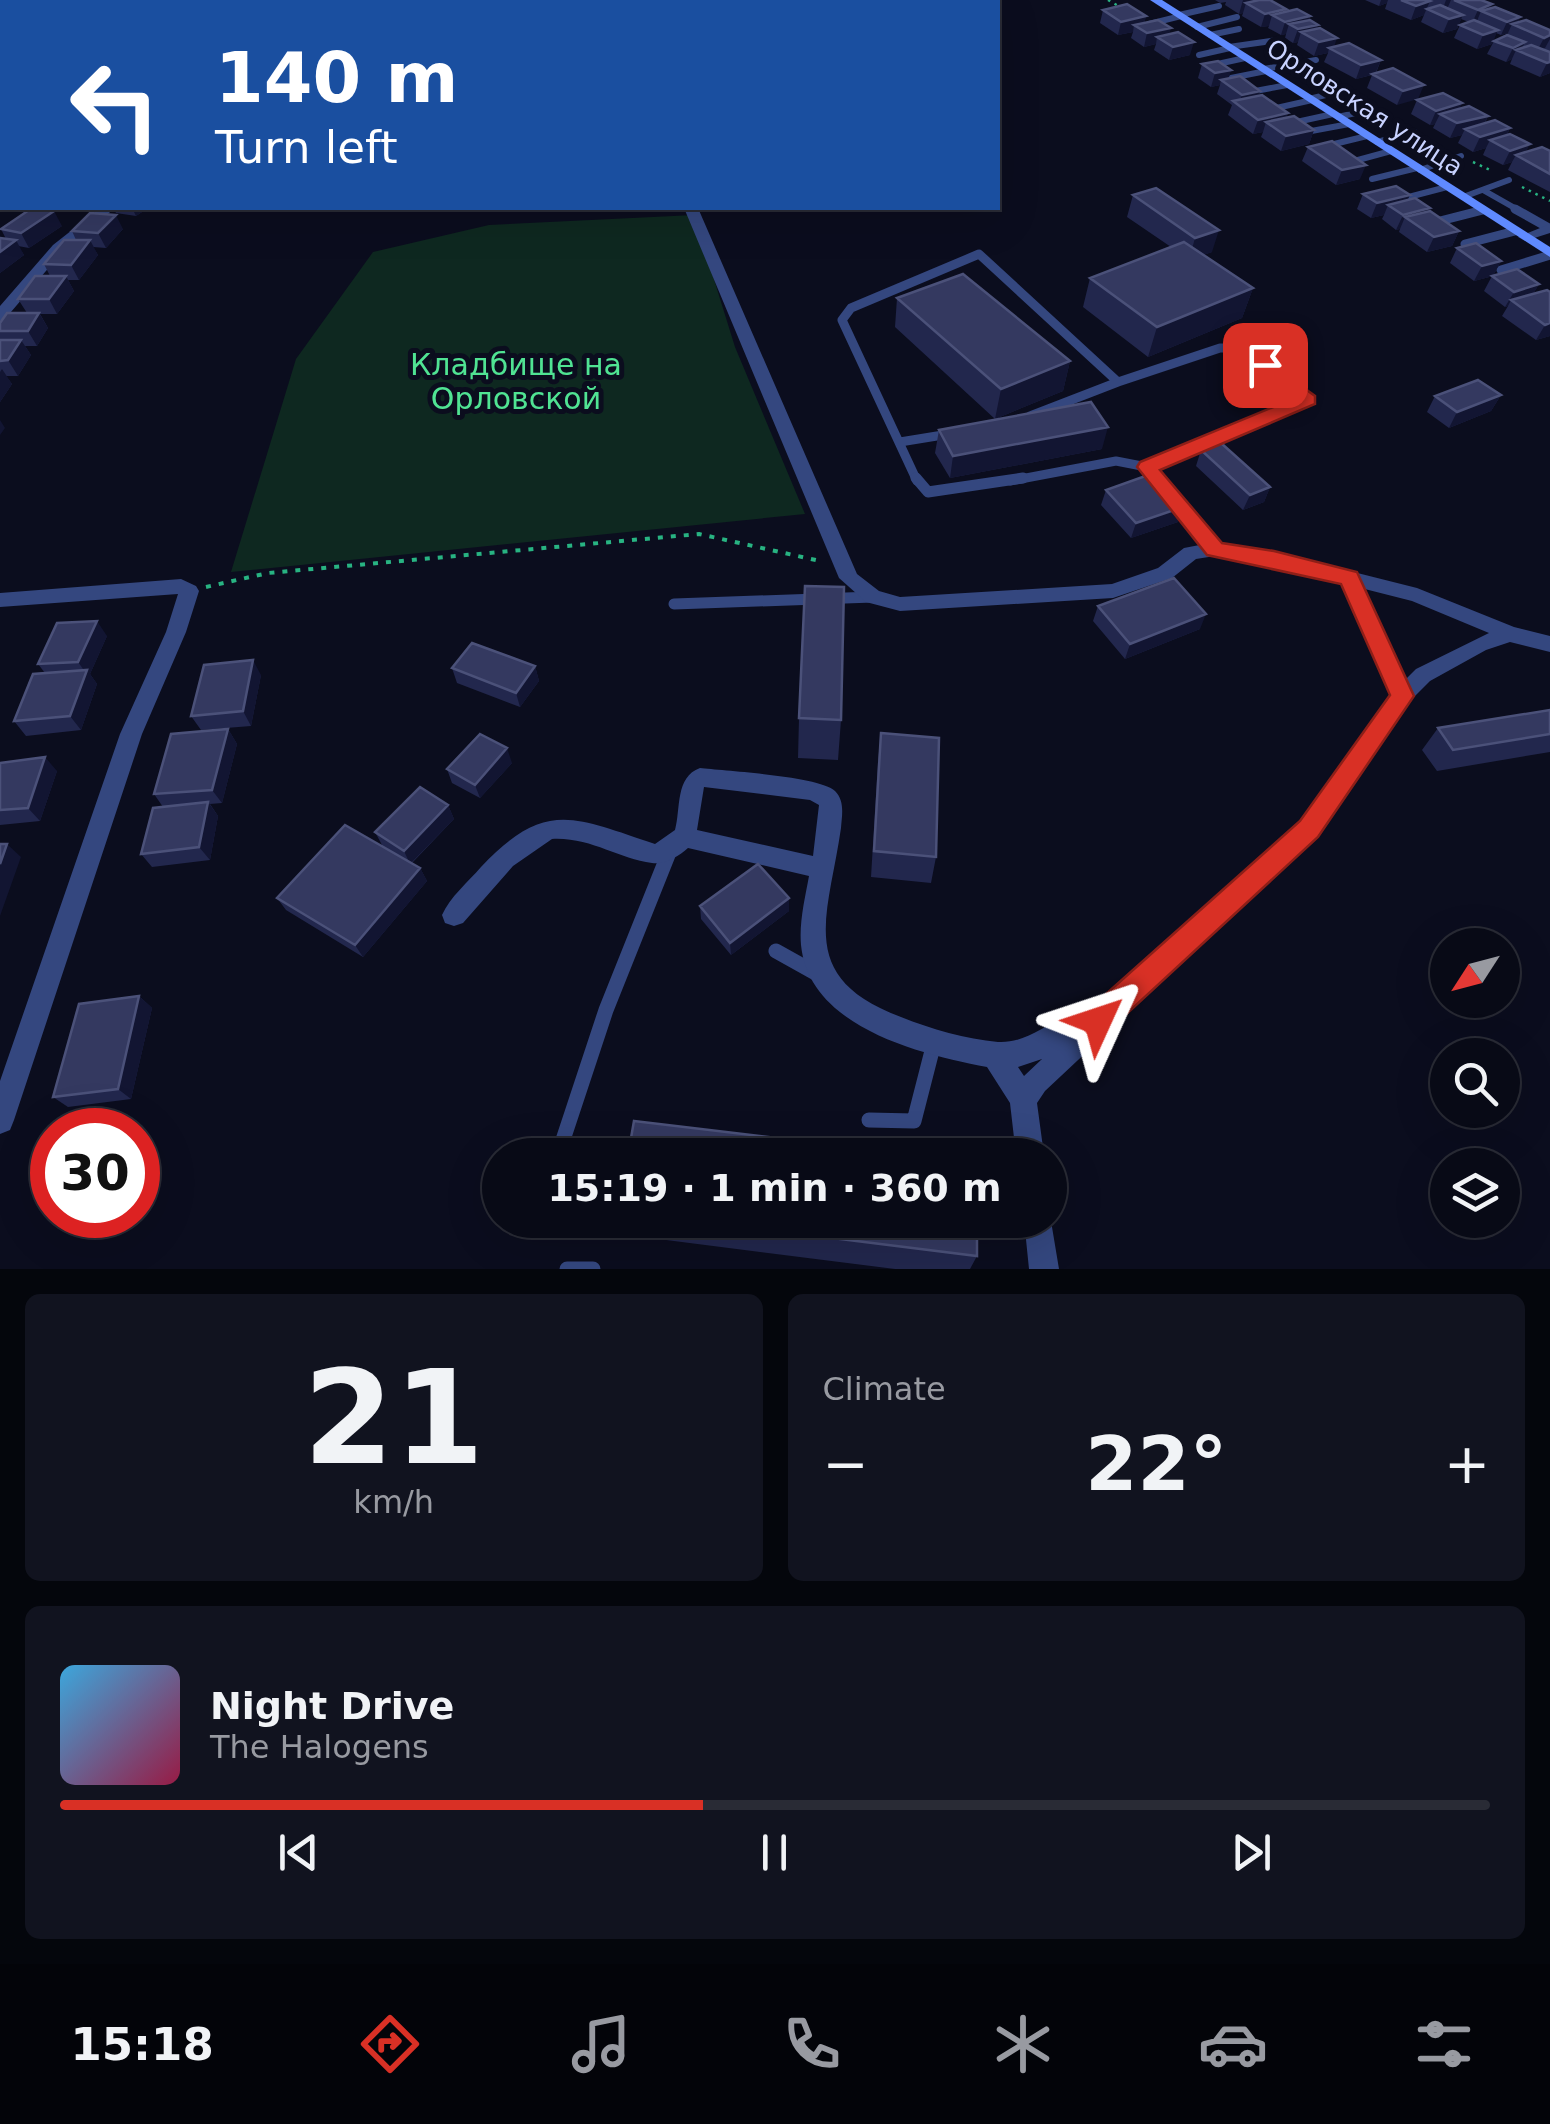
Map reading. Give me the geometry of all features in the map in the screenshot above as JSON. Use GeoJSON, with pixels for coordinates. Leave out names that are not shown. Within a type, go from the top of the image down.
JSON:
{"type":"FeatureCollection","features":[{"type":"Feature","properties":{"kind":"main road","name":"Орловская улица"},"geometry":{"type":"LineString","coordinates":[[1161,1],[1201,32],[1550,254]]}},
{"type":"Feature","properties":{"kind":"street"},"geometry":{"type":"LineString","coordinates":[[0,316],[58,248],[106,210]]}},
{"type":"Feature","properties":{"kind":"street"},"geometry":{"type":"LineString","coordinates":[[692,210],[849,578],[873,596],[900,604],[1084,595],[1141,583],[1191,553],[1215,549],[1274,558],[1417,595],[1510,634],[1550,644]]}},
{"type":"Feature","properties":{"kind":"street"},"geometry":{"type":"LineString","coordinates":[[1520,234],[1550,228]]}},
{"type":"Feature","properties":{"kind":"street"},"geometry":{"type":"LineString","coordinates":[[0,600],[181,586],[189,591],[176,632],[131,734],[0,1120]]}},
{"type":"Feature","properties":{"kind":"street"},"geometry":{"type":"LineString","coordinates":[[1024,1099],[1098,1021],[1309,829],[1402,696],[1423,675],[1510,634]]}},
{"type":"Feature","properties":{"kind":"street"},"geometry":{"type":"LineString","coordinates":[[677,844],[694,782],[700,777],[814,791],[830,802],[832,812],[812,926],[819,975],[832,993],[851,1007],[897,1029],[995,1054],[1025,1053],[1076,1023],[1098,1021]]}},
{"type":"Feature","properties":{"kind":"street"},"geometry":{"type":"LineString","coordinates":[[454,915],[526,839],[562,826],[655,854],[677,844],[822,868]]}},
{"type":"Feature","properties":{"kind":"street"},"geometry":{"type":"LineString","coordinates":[[995,1054],[1024,1099],[1028,1138]]}},
{"type":"Feature","properties":{"kind":"street"},"geometry":{"type":"LineString","coordinates":[[1040,1238],[1044,1269]]}},
{"type":"Feature","properties":{"kind":"lane"},"geometry":{"type":"LineString","coordinates":[[1149,24],[1219,6]]}},
{"type":"Feature","properties":{"kind":"lane"},"geometry":{"type":"LineString","coordinates":[[1201,32],[1237,17]]}},
{"type":"Feature","properties":{"kind":"lane"},"geometry":{"type":"LineString","coordinates":[[1201,32],[1239,29]]}},
{"type":"Feature","properties":{"kind":"lane"},"geometry":{"type":"LineString","coordinates":[[1199,55],[1278,40]]}},
{"type":"Feature","properties":{"kind":"lane"},"geometry":{"type":"LineString","coordinates":[[1213,65],[1246,58]]}},
{"type":"Feature","properties":{"kind":"lane"},"geometry":{"type":"LineString","coordinates":[[1232,78],[1316,60]]}},
{"type":"Feature","properties":{"kind":"lane"},"geometry":{"type":"LineString","coordinates":[[1250,92],[1287,84]]}},
{"type":"Feature","properties":{"kind":"lane"},"geometry":{"type":"LineString","coordinates":[[1272,108],[1342,90]]}},
{"type":"Feature","properties":{"kind":"lane"},"geometry":{"type":"LineString","coordinates":[[1306,132],[1373,109]]}},
{"type":"Feature","properties":{"kind":"lane"},"geometry":{"type":"LineString","coordinates":[[1292,122],[1340,118]]}},
{"type":"Feature","properties":{"kind":"lane"},"geometry":{"type":"LineString","coordinates":[[1326,146],[1415,132]]}},
{"type":"Feature","properties":{"kind":"lane"},"geometry":{"type":"LineString","coordinates":[[1348,163],[1391,151]]}},
{"type":"Feature","properties":{"kind":"lane"},"geometry":{"type":"LineString","coordinates":[[1372,179],[1461,156]]}},
{"type":"Feature","properties":{"kind":"lane"},"geometry":{"type":"LineString","coordinates":[[1463,197],[1509,180]]}},
{"type":"Feature","properties":{"kind":"lane"},"geometry":{"type":"LineString","coordinates":[[1401,199],[1447,187]]}},
{"type":"Feature","properties":{"kind":"lane"},"geometry":{"type":"LineString","coordinates":[[1484,190],[1550,228]]}},
{"type":"Feature","properties":{"kind":"lane"},"geometry":{"type":"LineString","coordinates":[[1436,222],[1483,210]]}},
{"type":"Feature","properties":{"kind":"lane"},"geometry":{"type":"LineString","coordinates":[[1465,244],[1520,234]]}},
{"type":"Feature","properties":{"kind":"lane"},"geometry":{"type":"LineString","coordinates":[[1020,420],[1220,348],[1236,348],[1309,400],[1147,467],[1116,461],[947,492],[928,492],[920,486],[842,320],[851,308],[979,254],[1118,382]]}},
{"type":"Feature","properties":{"kind":"lane"},"geometry":{"type":"LineString","coordinates":[[1501,270],[1550,254]]}},
{"type":"Feature","properties":{"kind":"lane"},"geometry":{"type":"LineString","coordinates":[[900,442],[968,431]]}},
{"type":"Feature","properties":{"kind":"lane"},"geometry":{"type":"LineString","coordinates":[[1147,467],[1215,549]]}},
{"type":"Feature","properties":{"kind":"lane"},"geometry":{"type":"LineString","coordinates":[[1349,578],[1402,696]]}},
{"type":"Feature","properties":{"kind":"lane"},"geometry":{"type":"LineString","coordinates":[[674,604],[873,596]]}},
{"type":"Feature","properties":{"kind":"lane"},"geometry":{"type":"LineString","coordinates":[[564,1138],[606,1010],[677,844]]}},
{"type":"Feature","properties":{"kind":"lane"},"geometry":{"type":"LineString","coordinates":[[776,951],[819,975]]}},
{"type":"Feature","properties":{"kind":"lane"},"geometry":{"type":"LineString","coordinates":[[870,1120],[914,1121],[935,1039]]}},
{"type":"Feature","properties":{"kind":"lane"},"geometry":{"type":"LineString","coordinates":[[567,1269],[593,1269]]}},
{"type":"Feature","properties":{"kind":"path"},"geometry":{"type":"LineString","coordinates":[[189,591],[268,572],[699,534],[844,566]]}},
{"type":"Feature","properties":{"kind":"green space","name":"Кладбище на Орловской"},"geometry":{"type":"Polygon","coordinates":[[[694,215],[735,347],[805,514],[231,572],[296,359],[373,252],[489,225],[694,215]]]}},
{"type":"Feature","properties":{"kind":"building"},"geometry":{"type":"Polygon","coordinates":[[[1270,0],[1286,9],[1265,14],[1246,3],[1270,0]]]}},
{"type":"Feature","properties":{"kind":"building"},"geometry":{"type":"Polygon","coordinates":[[[1401,0],[1427,0],[1430,1],[1416,6],[1401,0]]]}},
{"type":"Feature","properties":{"kind":"building"},"geometry":{"type":"Polygon","coordinates":[[[1454,0],[1481,0],[1492,4],[1478,10],[1454,0]]]}},
{"type":"Feature","properties":{"kind":"building"},"geometry":{"type":"Polygon","coordinates":[[[1127,4],[1146,16],[1121,22],[1103,10],[1127,4]]]}},
{"type":"Feature","properties":{"kind":"building"},"geometry":{"type":"Polygon","coordinates":[[[1440,5],[1463,15],[1449,19],[1427,9],[1440,5]]]}},
{"type":"Feature","properties":{"kind":"building"},"geometry":{"type":"Polygon","coordinates":[[[1495,7],[1520,17],[1507,22],[1481,11],[1495,7]]]}},
{"type":"Feature","properties":{"kind":"building"},"geometry":{"type":"Polygon","coordinates":[[[1297,9],[1310,16],[1285,22],[1272,15],[1297,9]]]}},
{"type":"Feature","properties":{"kind":"building"},"geometry":{"type":"Polygon","coordinates":[[[1158,20],[1171,28],[1147,33],[1134,25],[1158,20]]]}},
{"type":"Feature","properties":{"kind":"building"},"geometry":{"type":"Polygon","coordinates":[[[1310,20],[1318,25],[1298,29],[1289,24],[1310,20]]]}},
{"type":"Feature","properties":{"kind":"building"},"geometry":{"type":"Polygon","coordinates":[[[1474,20],[1498,30],[1483,35],[1460,25],[1474,20]]]}},
{"type":"Feature","properties":{"kind":"building"},"geometry":{"type":"Polygon","coordinates":[[[1526,20],[1550,30],[1550,35],[1544,38],[1512,24],[1526,20]]]}},
{"type":"Feature","properties":{"kind":"building"},"geometry":{"type":"Polygon","coordinates":[[[1320,28],[1337,38],[1319,42],[1301,32],[1320,28]]]}},
{"type":"Feature","properties":{"kind":"building"},"geometry":{"type":"Polygon","coordinates":[[[1178,32],[1194,42],[1173,47],[1157,37],[1178,32]]]}},
{"type":"Feature","properties":{"kind":"building"},"geometry":{"type":"Polygon","coordinates":[[[1507,35],[1525,42],[1513,48],[1494,41],[1507,35]]]}},
{"type":"Feature","properties":{"kind":"building"},"geometry":{"type":"Polygon","coordinates":[[[1349,43],[1381,60],[1361,65],[1329,48],[1349,43]]]}},
{"type":"Feature","properties":{"kind":"building"},"geometry":{"type":"Polygon","coordinates":[[[1531,45],[1550,52],[1550,62],[1516,50],[1531,45]]]}},
{"type":"Feature","properties":{"kind":"building"},"geometry":{"type":"Polygon","coordinates":[[[1218,61],[1231,70],[1215,73],[1202,64],[1218,61]]]}},
{"type":"Feature","properties":{"kind":"building"},"geometry":{"type":"Polygon","coordinates":[[[1393,68],[1424,85],[1403,91],[1372,74],[1393,68]]]}},
{"type":"Feature","properties":{"kind":"building"},"geometry":{"type":"Polygon","coordinates":[[[1240,76],[1260,91],[1242,95],[1221,80],[1240,76]]]}},
{"type":"Feature","properties":{"kind":"building"},"geometry":{"type":"Polygon","coordinates":[[[1443,93],[1462,103],[1436,111],[1417,100],[1443,93]]]}},
{"type":"Feature","properties":{"kind":"building"},"geometry":{"type":"Polygon","coordinates":[[[1262,95],[1288,113],[1258,120],[1233,101],[1262,95]]]}},
{"type":"Feature","properties":{"kind":"building"},"geometry":{"type":"Polygon","coordinates":[[[1469,106],[1488,116],[1457,123],[1440,114],[1469,106]]]}},
{"type":"Feature","properties":{"kind":"building"},"geometry":{"type":"Polygon","coordinates":[[[1294,116],[1314,130],[1286,136],[1266,122],[1294,116]]]}},
{"type":"Feature","properties":{"kind":"building"},"geometry":{"type":"Polygon","coordinates":[[[1495,120],[1510,128],[1480,137],[1465,129],[1495,120]]]}},
{"type":"Feature","properties":{"kind":"building"},"geometry":{"type":"Polygon","coordinates":[[[1510,134],[1530,144],[1510,151],[1490,140],[1510,134]]]}},
{"type":"Feature","properties":{"kind":"building"},"geometry":{"type":"Polygon","coordinates":[[[1332,141],[1366,165],[1342,170],[1308,147],[1332,141]]]}},
{"type":"Feature","properties":{"kind":"building"},"geometry":{"type":"Polygon","coordinates":[[[1542,147],[1550,151],[1550,174],[1516,155],[1542,147]]]}},
{"type":"Feature","properties":{"kind":"building"},"geometry":{"type":"Polygon","coordinates":[[[1396,186],[1410,195],[1377,203],[1363,194],[1396,186]]]}},
{"type":"Feature","properties":{"kind":"building"},"geometry":{"type":"Polygon","coordinates":[[[1156,188],[1219,230],[1195,238],[1133,195],[1156,188]]]}},
{"type":"Feature","properties":{"kind":"building"},"geometry":{"type":"Polygon","coordinates":[[[1415,198],[1430,208],[1403,215],[1388,205],[1415,198]]]}},
{"type":"Feature","properties":{"kind":"building"},"geometry":{"type":"Polygon","coordinates":[[[29,210],[54,211],[21,233],[1,229],[29,210]]]}},
{"type":"Feature","properties":{"kind":"building"},"geometry":{"type":"Polygon","coordinates":[[[1430,211],[1459,231],[1434,237],[1405,217],[1430,211]]]}},
{"type":"Feature","properties":{"kind":"building"},"geometry":{"type":"Polygon","coordinates":[[[90,213],[116,215],[98,233],[72,231],[90,213]]]}},
{"type":"Feature","properties":{"kind":"building"},"geometry":{"type":"Polygon","coordinates":[[[0,238],[16,240],[0,252],[0,238]]]}},
{"type":"Feature","properties":{"kind":"building"},"geometry":{"type":"Polygon","coordinates":[[[64,240],[90,240],[71,265],[44,264],[64,240]]]}},
{"type":"Feature","properties":{"kind":"building"},"geometry":{"type":"Polygon","coordinates":[[[1184,242],[1253,288],[1157,327],[1090,278],[1184,242]]]}},
{"type":"Feature","properties":{"kind":"building"},"geometry":{"type":"Polygon","coordinates":[[[1476,243],[1501,261],[1482,266],[1457,248],[1476,243]]]}},
{"type":"Feature","properties":{"kind":"building"},"geometry":{"type":"Polygon","coordinates":[[[1517,269],[1539,284],[1514,292],[1492,276],[1517,269]]]}},
{"type":"Feature","properties":{"kind":"building"},"geometry":{"type":"Polygon","coordinates":[[[963,274],[1070,361],[1001,389],[897,298],[963,274]]]}},
{"type":"Feature","properties":{"kind":"building"},"geometry":{"type":"Polygon","coordinates":[[[35,276],[66,276],[49,299],[18,299],[35,276]]]}},
{"type":"Feature","properties":{"kind":"building"},"geometry":{"type":"Polygon","coordinates":[[[1547,290],[1550,323],[1545,325],[1511,300],[1547,290]]]}},
{"type":"Feature","properties":{"kind":"building"},"geometry":{"type":"Polygon","coordinates":[[[7,313],[39,313],[28,331],[0,331],[7,313]]]}},
{"type":"Feature","properties":{"kind":"building"},"geometry":{"type":"Polygon","coordinates":[[[0,340],[21,340],[8,360],[0,361],[0,340]]]}},
{"type":"Feature","properties":{"kind":"building"},"geometry":{"type":"Polygon","coordinates":[[[1478,380],[1501,395],[1457,412],[1435,396],[1478,380]]]}},
{"type":"Feature","properties":{"kind":"building"},"geometry":{"type":"Polygon","coordinates":[[[1091,402],[1108,427],[953,456],[939,430],[1091,402]]]}},
{"type":"Feature","properties":{"kind":"building"},"geometry":{"type":"Polygon","coordinates":[[[1221,443],[1270,487],[1250,495],[1201,450],[1221,443]]]}},
{"type":"Feature","properties":{"kind":"building"},"geometry":{"type":"Polygon","coordinates":[[[1151,474],[1183,507],[1136,523],[1106,490],[1151,474]]]}},
{"type":"Feature","properties":{"kind":"building"},"geometry":{"type":"Polygon","coordinates":[[[1174,578],[1206,614],[1130,644],[1098,606],[1174,578]]]}},
{"type":"Feature","properties":{"kind":"building"},"geometry":{"type":"Polygon","coordinates":[[[805,586],[844,587],[841,720],[799,718],[805,586]]]}},
{"type":"Feature","properties":{"kind":"building"},"geometry":{"type":"Polygon","coordinates":[[[97,621],[78,662],[38,664],[57,623],[97,621]]]}},
{"type":"Feature","properties":{"kind":"building"},"geometry":{"type":"Polygon","coordinates":[[[472,643],[535,666],[516,693],[452,668],[472,643]]]}},
{"type":"Feature","properties":{"kind":"building"},"geometry":{"type":"Polygon","coordinates":[[[253,660],[243,711],[191,716],[204,665],[253,660]]]}},
{"type":"Feature","properties":{"kind":"building"},"geometry":{"type":"Polygon","coordinates":[[[87,670],[70,716],[14,721],[33,674],[87,670]]]}},
{"type":"Feature","properties":{"kind":"building"},"geometry":{"type":"Polygon","coordinates":[[[1550,710],[1550,734],[1453,750],[1438,728],[1550,710]]]}},
{"type":"Feature","properties":{"kind":"building"},"geometry":{"type":"Polygon","coordinates":[[[228,729],[212,790],[154,794],[171,734],[228,729]]]}},
{"type":"Feature","properties":{"kind":"building"},"geometry":{"type":"Polygon","coordinates":[[[881,733],[939,738],[936,857],[874,851],[881,733]]]}},
{"type":"Feature","properties":{"kind":"building"},"geometry":{"type":"Polygon","coordinates":[[[480,734],[507,748],[475,785],[447,769],[480,734]]]}},
{"type":"Feature","properties":{"kind":"building"},"geometry":{"type":"Polygon","coordinates":[[[45,757],[28,808],[0,810],[0,763],[45,757]]]}},
{"type":"Feature","properties":{"kind":"building"},"geometry":{"type":"Polygon","coordinates":[[[420,787],[448,805],[404,851],[375,832],[420,787]]]}},
{"type":"Feature","properties":{"kind":"building"},"geometry":{"type":"Polygon","coordinates":[[[208,802],[199,847],[141,854],[153,808],[208,802]]]}},
{"type":"Feature","properties":{"kind":"building"},"geometry":{"type":"Polygon","coordinates":[[[345,825],[420,868],[355,945],[277,898],[345,825]]]}},
{"type":"Feature","properties":{"kind":"building"},"geometry":{"type":"Polygon","coordinates":[[[0,844],[7,844],[0,864],[0,844]]]}},
{"type":"Feature","properties":{"kind":"building"},"geometry":{"type":"Polygon","coordinates":[[[758,864],[789,898],[730,943],[700,906],[758,864]]]}},
{"type":"Feature","properties":{"kind":"building"},"geometry":{"type":"Polygon","coordinates":[[[139,996],[118,1089],[53,1097],[79,1004],[139,996]]]}},
{"type":"Feature","properties":{"kind":"building"},"geometry":{"type":"Polygon","coordinates":[[[634,1121],[778,1138],[631,1138],[634,1121]]]}},
{"type":"Feature","properties":{"kind":"building"},"geometry":{"type":"Polygon","coordinates":[[[832,1238],[977,1238],[977,1256],[832,1238]]]}},
{"type":"Feature","properties":{"kind":"route"},"geometry":{"type":"LineString","coordinates":[[1098,1021],[1309,829],[1402,696],[1349,578],[1274,558],[1215,549],[1147,467],[1309,400],[1265,365]]}}]}
